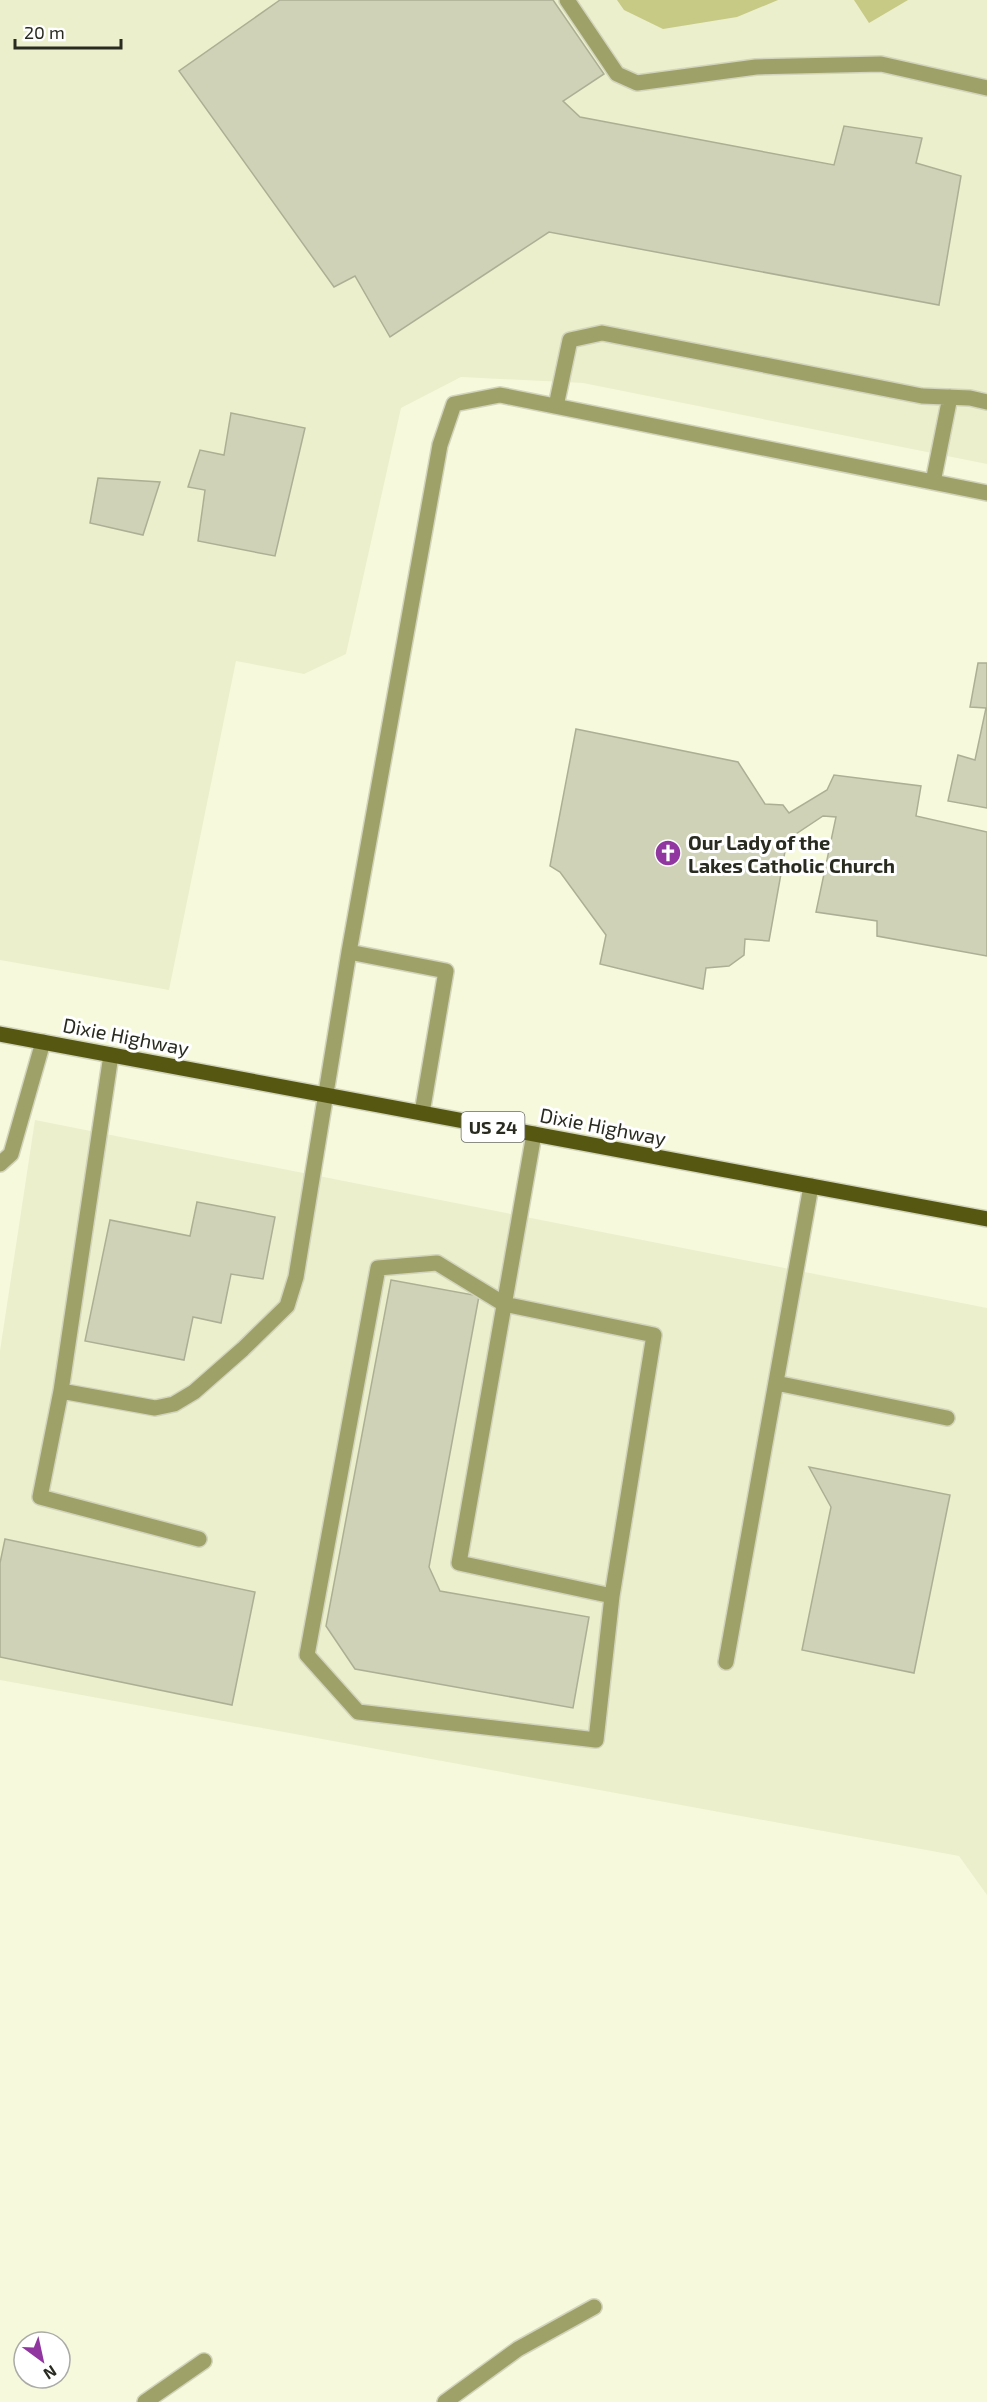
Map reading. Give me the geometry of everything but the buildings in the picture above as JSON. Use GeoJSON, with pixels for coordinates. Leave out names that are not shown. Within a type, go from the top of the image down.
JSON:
{"type":"FeatureCollection","features":[{"type":"Feature","properties":{"kind":"main road","name":"Dixie Highway"},"geometry":{"type":"LineString","coordinates":[[0,1034],[987,1219]]}},
{"type":"Feature","properties":{"kind":"lane"},"geometry":{"type":"LineString","coordinates":[[567,0],[617,74],[637,83],[756,68],[881,64],[987,88]]}},
{"type":"Feature","properties":{"kind":"lane"},"geometry":{"type":"LineString","coordinates":[[556,406],[570,340],[602,333],[922,396],[987,402]]}},
{"type":"Feature","properties":{"kind":"lane"},"geometry":{"type":"LineString","coordinates":[[61,1391],[155,1408],[174,1404],[194,1392],[287,1306],[296,1277],[349,952],[440,445],[454,404],[500,395],[987,493]]}},
{"type":"Feature","properties":{"kind":"lane"},"geometry":{"type":"LineString","coordinates":[[933,482],[950,397]]}},
{"type":"Feature","properties":{"kind":"lane"},"geometry":{"type":"LineString","coordinates":[[349,952],[446,971],[422,1113]]}},
{"type":"Feature","properties":{"kind":"lane"},"geometry":{"type":"LineString","coordinates":[[0,1164],[11,1154],[43,1042]]}},
{"type":"Feature","properties":{"kind":"lane"},"geometry":{"type":"LineString","coordinates":[[111,1055],[61,1391],[39,1497],[199,1539]]}},
{"type":"Feature","properties":{"kind":"lane"},"geometry":{"type":"LineString","coordinates":[[534,1134],[459,1563],[612,1596]]}},
{"type":"Feature","properties":{"kind":"lane"},"geometry":{"type":"LineString","coordinates":[[726,1662],[811,1186]]}},
{"type":"Feature","properties":{"kind":"lane"},"geometry":{"type":"LineString","coordinates":[[437,1263],[504,1304],[654,1335],[612,1596],[596,1740],[358,1712],[307,1655],[378,1268],[437,1263]]}},
{"type":"Feature","properties":{"kind":"lane"},"geometry":{"type":"LineString","coordinates":[[776,1383],[947,1418]]}},
{"type":"Feature","properties":{"kind":"lane"},"geometry":{"type":"LineString","coordinates":[[445,2402],[518,2349],[594,2307]]}},
{"type":"Feature","properties":{"kind":"lane"},"geometry":{"type":"LineString","coordinates":[[145,2402],[204,2361]]}},
{"type":"Feature","properties":{"kind":"shaded area"},"geometry":{"type":"Polygon","coordinates":[[[0,0],[987,0],[987,464],[583,383],[461,377],[401,408],[346,654],[304,674],[236,661],[169,990],[0,960],[0,0]]]}},
{"type":"Feature","properties":{"kind":"shaded area"},"geometry":{"type":"Polygon","coordinates":[[[35,1120],[987,1308],[987,1895],[959,1856],[0,1680],[0,1351],[35,1120]]]}},
{"type":"Feature","properties":{"kind":"green space"},"geometry":{"type":"Polygon","coordinates":[[[617,0],[778,0],[737,17],[663,29],[624,10],[617,0]]]}},
{"type":"Feature","properties":{"kind":"green space"},"geometry":{"type":"Polygon","coordinates":[[[854,0],[908,0],[869,23],[854,0]]]}},
{"type":"Feature","properties":{"kind":"place","name":"Our Lady of the Lakes Catholic Church"},"geometry":{"type":"Point","coordinates":[668,853]}}]}
